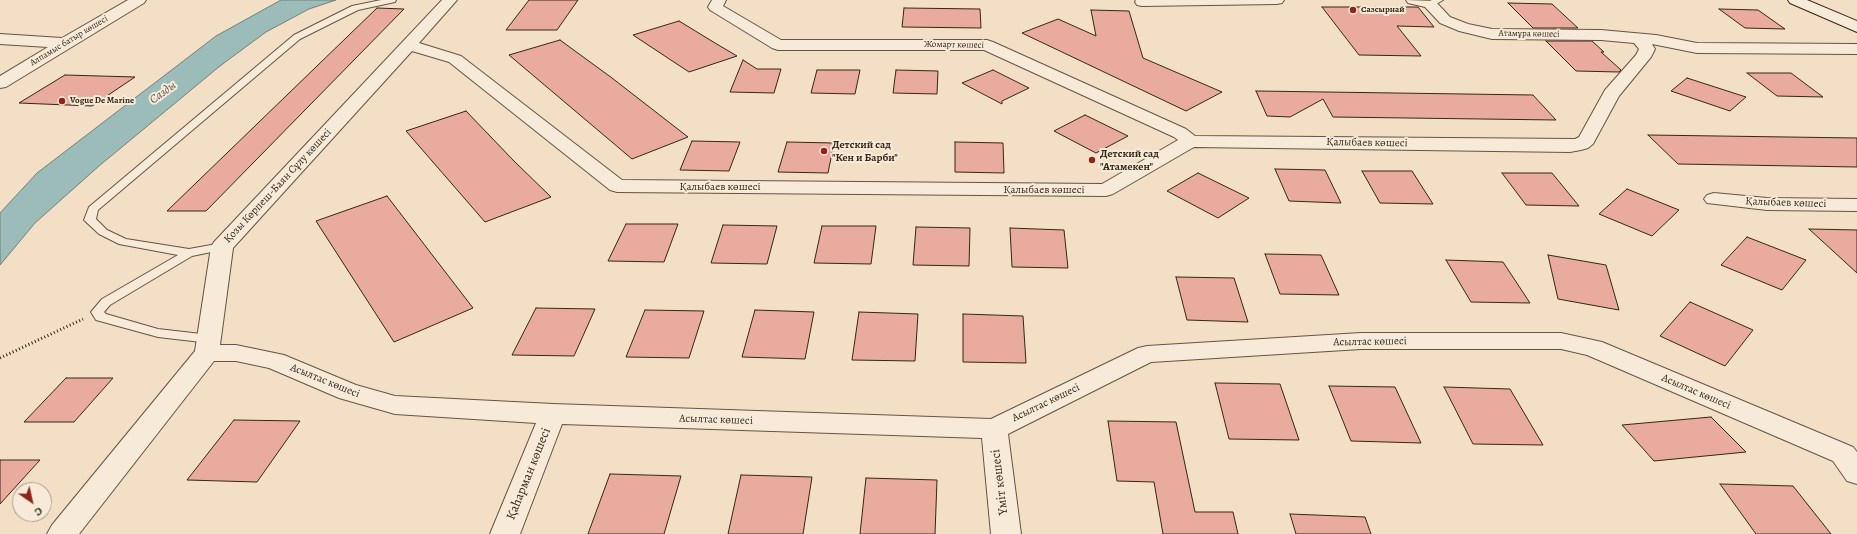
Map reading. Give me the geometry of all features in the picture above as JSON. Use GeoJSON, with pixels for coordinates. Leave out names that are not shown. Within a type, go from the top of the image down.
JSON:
{"type":"FeatureCollection","features":[{"type":"Feature","properties":{"kind":"street","name":"Алпамыс батыр көшесі"},"geometry":{"type":"LineString","coordinates":[[0,84],[65,43],[140,0]]}},
{"type":"Feature","properties":{"kind":"street","name":"Қозы Көрпеш-Баян Сұлу көшесі"},"geometry":{"type":"LineString","coordinates":[[208,346],[222,247],[450,0]]}},
{"type":"Feature","properties":{"kind":"street","name":"Жомарт көшесі"},"geometry":{"type":"LineString","coordinates":[[719,0],[716,7],[778,45],[987,45],[1180,133],[1190,141]]}},
{"type":"Feature","properties":{"kind":"street"},"geometry":{"type":"LineString","coordinates":[[1142,2],[1277,0]]}},
{"type":"Feature","properties":{"kind":"street","name":"Атамұра көшесі"},"geometry":{"type":"LineString","coordinates":[[1413,0],[1435,2],[1445,20],[1464,28],[1492,34],[1601,35],[1656,40],[1697,48],[1857,49]]}},
{"type":"Feature","properties":{"kind":"street"},"geometry":{"type":"LineString","coordinates":[[1796,0],[1857,27]]}},
{"type":"Feature","properties":{"kind":"street","name":"Атамұра көшесі"},"geometry":{"type":"LineString","coordinates":[[1656,40],[1688,36],[1857,37]]}},
{"type":"Feature","properties":{"kind":"street","name":"Қалыбаев көшесі"},"geometry":{"type":"LineString","coordinates":[[408,45],[455,59],[617,186],[1106,190],[1190,141],[1570,146],[1581,144],[1586,140],[1611,94],[1643,57],[1647,49],[1638,38]]}},
{"type":"Feature","properties":{"kind":"street"},"geometry":{"type":"LineString","coordinates":[[0,40],[65,43]]}},
{"type":"Feature","properties":{"kind":"street","name":"Қалыбаев көшесі"},"geometry":{"type":"LineString","coordinates":[[1714,199],[1767,204],[1857,205]]}},
{"type":"Feature","properties":{"kind":"street","name":"Асылтас көшесі"},"geometry":{"type":"LineString","coordinates":[[208,346],[275,361],[348,392],[395,405],[553,414],[994,429],[1147,354],[1361,341],[1561,341],[1593,348],[1852,461]]}},
{"type":"Feature","properties":{"kind":"street"},"geometry":{"type":"LineString","coordinates":[[62,534],[208,346]]}},
{"type":"Feature","properties":{"kind":"street","name":"Қаһарман көшесі"},"geometry":{"type":"LineString","coordinates":[[505,534],[553,414]]}},
{"type":"Feature","properties":{"kind":"street","name":"Үміт көшесі"},"geometry":{"type":"LineString","coordinates":[[994,429],[1006,534]]}},
{"type":"Feature","properties":{"kind":"lane"},"geometry":{"type":"LineString","coordinates":[[222,247],[189,253],[123,242],[103,232],[90,220],[93,209],[297,37],[354,8],[392,0]]}},
{"type":"Feature","properties":{"kind":"lane"},"geometry":{"type":"LineString","coordinates":[[189,253],[106,302],[97,312],[101,317],[208,346]]}},
{"type":"Feature","properties":{"kind":"path"},"geometry":{"type":"LineString","coordinates":[[0,358],[97,312]]}},
{"type":"Feature","properties":{"kind":"water","name":"Сазды"},"geometry":{"type":"Polygon","coordinates":[[[281,0],[336,0],[309,9],[266,32],[220,66],[99,166],[35,223],[0,265],[0,213],[37,173],[216,36],[281,0]]]}},
{"type":"Feature","properties":{"kind":"building"},"geometry":{"type":"Polygon","coordinates":[[[529,0],[578,0],[557,30],[506,30],[529,0]]]}},
{"type":"Feature","properties":{"kind":"building"},"geometry":{"type":"Polygon","coordinates":[[[1508,3],[1552,4],[1578,28],[1533,28],[1508,3]]]}},
{"type":"Feature","properties":{"kind":"building"},"geometry":{"type":"Polygon","coordinates":[[[1322,7],[1418,7],[1434,27],[1397,26],[1421,56],[1359,55],[1322,7]]]}},
{"type":"Feature","properties":{"kind":"building"},"geometry":{"type":"Polygon","coordinates":[[[377,8],[404,9],[206,211],[167,211],[377,8]]]}},
{"type":"Feature","properties":{"kind":"building"},"geometry":{"type":"Polygon","coordinates":[[[904,8],[980,9],[981,28],[902,27],[904,8]]]}},
{"type":"Feature","properties":{"kind":"building"},"geometry":{"type":"Polygon","coordinates":[[[1719,9],[1758,10],[1785,29],[1745,28],[1719,9]]]}},
{"type":"Feature","properties":{"kind":"building"},"geometry":{"type":"Polygon","coordinates":[[[1091,10],[1129,11],[1143,58],[1222,92],[1186,111],[1022,33],[1058,19],[1096,36],[1091,10]]]}},
{"type":"Feature","properties":{"kind":"building"},"geometry":{"type":"Polygon","coordinates":[[[679,21],[737,56],[689,72],[633,35],[679,21]]]}},
{"type":"Feature","properties":{"kind":"building"},"geometry":{"type":"Polygon","coordinates":[[[560,40],[688,137],[632,159],[509,55],[560,40]]]}},
{"type":"Feature","properties":{"kind":"building"},"geometry":{"type":"Polygon","coordinates":[[[1546,41],[1592,41],[1604,52],[1601,52],[1621,70],[1619,72],[1576,71],[1546,41]]]}},
{"type":"Feature","properties":{"kind":"building"},"geometry":{"type":"Polygon","coordinates":[[[743,60],[757,69],[781,69],[774,93],[730,92],[743,60]]]}},
{"type":"Feature","properties":{"kind":"building"},"geometry":{"type":"Polygon","coordinates":[[[817,70],[860,70],[855,94],[811,93],[817,70]]]}},
{"type":"Feature","properties":{"kind":"building"},"geometry":{"type":"Polygon","coordinates":[[[896,70],[938,71],[937,94],[893,93],[896,70]]]}},
{"type":"Feature","properties":{"kind":"building"},"geometry":{"type":"Polygon","coordinates":[[[993,70],[1029,88],[1002,101],[1002,104],[962,83],[993,70]]]}},
{"type":"Feature","properties":{"kind":"building"},"geometry":{"type":"Polygon","coordinates":[[[1747,73],[1791,73],[1823,97],[1777,96],[1747,73]]]}},
{"type":"Feature","properties":{"kind":"building"},"geometry":{"type":"Polygon","coordinates":[[[65,75],[135,77],[92,106],[19,103],[65,75]]]}},
{"type":"Feature","properties":{"kind":"building"},"geometry":{"type":"Polygon","coordinates":[[[1687,78],[1746,97],[1730,111],[1671,91],[1687,78]]]}},
{"type":"Feature","properties":{"kind":"building"},"geometry":{"type":"Polygon","coordinates":[[[1256,91],[1533,95],[1556,120],[1333,117],[1323,99],[1290,117],[1267,116],[1256,91]]]}},
{"type":"Feature","properties":{"kind":"building"},"geometry":{"type":"Polygon","coordinates":[[[466,111],[551,197],[485,222],[406,131],[466,111]]]}},
{"type":"Feature","properties":{"kind":"building"},"geometry":{"type":"Polygon","coordinates":[[[1085,115],[1128,136],[1096,153],[1054,131],[1085,115]]]}},
{"type":"Feature","properties":{"kind":"building"},"geometry":{"type":"Polygon","coordinates":[[[1648,135],[1857,138],[1857,167],[1678,164],[1648,135]]]}},
{"type":"Feature","properties":{"kind":"building"},"geometry":{"type":"Polygon","coordinates":[[[692,141],[740,142],[729,171],[680,170],[692,141]]]}},
{"type":"Feature","properties":{"kind":"building"},"geometry":{"type":"Polygon","coordinates":[[[787,142],[834,143],[828,173],[778,172],[787,142]]]}},
{"type":"Feature","properties":{"kind":"building"},"geometry":{"type":"Polygon","coordinates":[[[955,142],[1003,143],[1004,173],[955,172],[955,142]]]}},
{"type":"Feature","properties":{"kind":"building"},"geometry":{"type":"Polygon","coordinates":[[[1275,169],[1325,170],[1341,203],[1289,201],[1275,169]]]}},
{"type":"Feature","properties":{"kind":"building"},"geometry":{"type":"Polygon","coordinates":[[[1362,171],[1412,171],[1433,204],[1380,203],[1362,171]]]}},
{"type":"Feature","properties":{"kind":"building"},"geometry":{"type":"Polygon","coordinates":[[[1198,173],[1249,198],[1218,218],[1167,191],[1198,173]]]}},
{"type":"Feature","properties":{"kind":"building"},"geometry":{"type":"Polygon","coordinates":[[[1502,173],[1552,173],[1579,206],[1526,205],[1502,173]]]}},
{"type":"Feature","properties":{"kind":"building"},"geometry":{"type":"Polygon","coordinates":[[[1627,189],[1679,210],[1652,236],[1599,214],[1627,189]]]}},
{"type":"Feature","properties":{"kind":"building"},"geometry":{"type":"Polygon","coordinates":[[[387,196],[473,308],[394,342],[316,221],[387,196]]]}},
{"type":"Feature","properties":{"kind":"building"},"geometry":{"type":"Polygon","coordinates":[[[626,224],[678,224],[664,262],[608,261],[626,224]]]}},
{"type":"Feature","properties":{"kind":"building"},"geometry":{"type":"Polygon","coordinates":[[[723,225],[777,226],[767,264],[711,263],[723,225]]]}},
{"type":"Feature","properties":{"kind":"building"},"geometry":{"type":"Polygon","coordinates":[[[822,226],[876,226],[871,264],[814,263],[822,226]]]}},
{"type":"Feature","properties":{"kind":"building"},"geometry":{"type":"Polygon","coordinates":[[[916,227],[970,228],[969,266],[913,265],[916,227]]]}},
{"type":"Feature","properties":{"kind":"building"},"geometry":{"type":"Polygon","coordinates":[[[1010,228],[1064,230],[1068,268],[1012,267],[1010,228]]]}},
{"type":"Feature","properties":{"kind":"building"},"geometry":{"type":"Polygon","coordinates":[[[1809,229],[1857,230],[1857,273],[1809,229]]]}},
{"type":"Feature","properties":{"kind":"building"},"geometry":{"type":"Polygon","coordinates":[[[1747,237],[1806,260],[1782,290],[1721,265],[1747,237]]]}},
{"type":"Feature","properties":{"kind":"building"},"geometry":{"type":"Polygon","coordinates":[[[1265,254],[1321,255],[1339,295],[1280,294],[1265,254]]]}},
{"type":"Feature","properties":{"kind":"building"},"geometry":{"type":"Polygon","coordinates":[[[1548,255],[1606,265],[1619,310],[1558,299],[1548,255]]]}},
{"type":"Feature","properties":{"kind":"building"},"geometry":{"type":"Polygon","coordinates":[[[1446,260],[1503,262],[1530,303],[1471,302],[1446,260]]]}},
{"type":"Feature","properties":{"kind":"building"},"geometry":{"type":"Polygon","coordinates":[[[1176,277],[1234,278],[1248,322],[1187,320],[1176,277]]]}},
{"type":"Feature","properties":{"kind":"building"},"geometry":{"type":"Polygon","coordinates":[[[1690,302],[1753,330],[1725,366],[1660,336],[1690,302]]]}},
{"type":"Feature","properties":{"kind":"building"},"geometry":{"type":"Polygon","coordinates":[[[536,308],[595,309],[574,356],[512,355],[536,308]]]}},
{"type":"Feature","properties":{"kind":"building"},"geometry":{"type":"Polygon","coordinates":[[[645,310],[704,311],[689,358],[626,357],[645,310]]]}},
{"type":"Feature","properties":{"kind":"building"},"geometry":{"type":"Polygon","coordinates":[[[755,310],[814,312],[805,359],[742,357],[755,310]]]}},
{"type":"Feature","properties":{"kind":"building"},"geometry":{"type":"Polygon","coordinates":[[[859,312],[918,314],[915,361],[852,360],[859,312]]]}},
{"type":"Feature","properties":{"kind":"building"},"geometry":{"type":"Polygon","coordinates":[[[963,314],[1023,316],[1026,363],[963,362],[963,314]]]}},
{"type":"Feature","properties":{"kind":"building"},"geometry":{"type":"Polygon","coordinates":[[[66,378],[113,378],[74,422],[24,422],[66,378]]]}},
{"type":"Feature","properties":{"kind":"building"},"geometry":{"type":"Polygon","coordinates":[[[1215,383],[1280,384],[1299,440],[1229,439],[1215,383]]]}},
{"type":"Feature","properties":{"kind":"building"},"geometry":{"type":"Polygon","coordinates":[[[1329,386],[1395,387],[1421,443],[1351,441],[1329,386]]]}},
{"type":"Feature","properties":{"kind":"building"},"geometry":{"type":"Polygon","coordinates":[[[1444,387],[1510,389],[1543,445],[1473,444],[1444,387]]]}},
{"type":"Feature","properties":{"kind":"building"},"geometry":{"type":"Polygon","coordinates":[[[1711,417],[1746,452],[1654,461],[1622,425],[1711,417]]]}},
{"type":"Feature","properties":{"kind":"building"},"geometry":{"type":"Polygon","coordinates":[[[234,420],[300,421],[257,482],[187,480],[234,420]]]}},
{"type":"Feature","properties":{"kind":"building"},"geometry":{"type":"Polygon","coordinates":[[[1108,421],[1176,422],[1195,512],[1233,512],[1238,534],[1163,534],[1154,482],[1117,481],[1108,421]]]}},
{"type":"Feature","properties":{"kind":"building"},"geometry":{"type":"Polygon","coordinates":[[[0,460],[40,460],[20,482],[12,482],[12,491],[0,504],[0,460]]]}},
{"type":"Feature","properties":{"kind":"building"},"geometry":{"type":"Polygon","coordinates":[[[610,474],[681,476],[664,534],[588,534],[610,474]]]}},
{"type":"Feature","properties":{"kind":"building"},"geometry":{"type":"Polygon","coordinates":[[[741,475],[812,477],[803,534],[728,534],[741,475]]]}},
{"type":"Feature","properties":{"kind":"building"},"geometry":{"type":"Polygon","coordinates":[[[866,478],[937,480],[935,534],[860,534],[866,478]]]}},
{"type":"Feature","properties":{"kind":"building"},"geometry":{"type":"Polygon","coordinates":[[[1720,484],[1793,486],[1831,534],[1756,534],[1720,484]]]}},
{"type":"Feature","properties":{"kind":"building"},"geometry":{"type":"Polygon","coordinates":[[[1290,514],[1365,517],[1371,534],[1296,534],[1290,514]]]}},
{"type":"Feature","properties":{"kind":"place","name":"Сазсырнай"},"geometry":{"type":"Point","coordinates":[1353,10]}},
{"type":"Feature","properties":{"kind":"place","name":"Vogue De Marine"},"geometry":{"type":"Point","coordinates":[62,101]}},
{"type":"Feature","properties":{"kind":"place","name":"Детский сад \"Кен и Барби\""},"geometry":{"type":"Point","coordinates":[824,151]}},
{"type":"Feature","properties":{"kind":"place","name":"Детский сад \"Атамекен\""},"geometry":{"type":"Point","coordinates":[1092,160]}}]}
